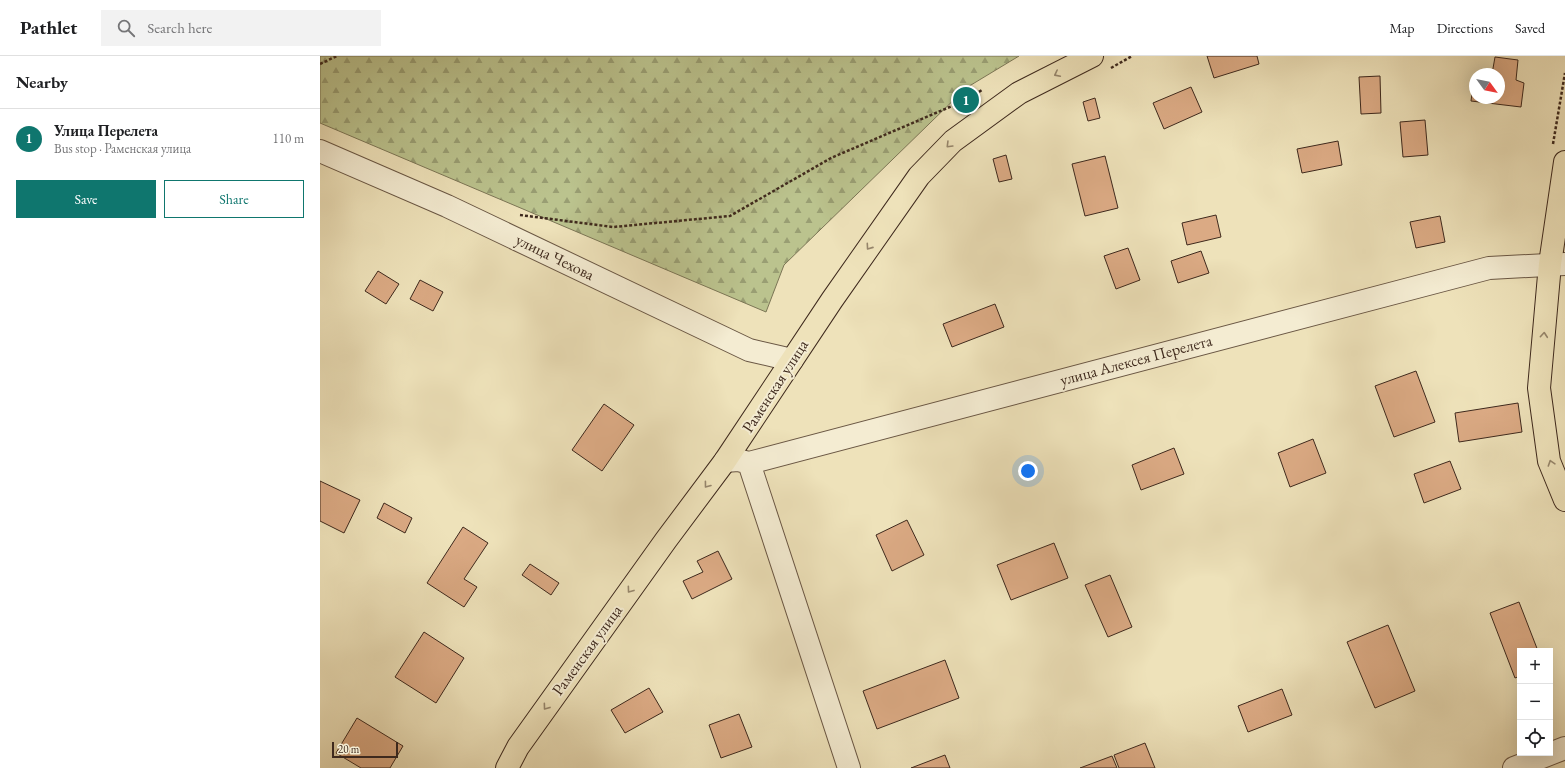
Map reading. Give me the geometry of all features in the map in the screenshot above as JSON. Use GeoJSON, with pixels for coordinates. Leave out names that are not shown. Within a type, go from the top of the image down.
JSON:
{"type":"FeatureCollection","features":[{"type":"Feature","properties":{"kind":"main road","name":"Раменская улица"},"geometry":{"type":"LineString","coordinates":[[507,768],[518,746],[666,540],[725,461],[792,360],[919,176],[953,141],[1019,93],[1092,56]]}},
{"type":"Feature","properties":{"kind":"main road"},"geometry":{"type":"LineString","coordinates":[[1565,162],[1557,264],[1540,388],[1549,461],[1565,500]]}},
{"type":"Feature","properties":{"kind":"street","name":"улица Чехова"},"geometry":{"type":"LineString","coordinates":[[320,151],[447,206],[749,350],[792,360]]}},
{"type":"Feature","properties":{"kind":"street","name":"улица Алексея Перелета"},"geometry":{"type":"LineString","coordinates":[[725,461],[738,460],[749,463],[1489,268],[1557,264]]}},
{"type":"Feature","properties":{"kind":"street"},"geometry":{"type":"LineString","coordinates":[[749,463],[849,768]]}},
{"type":"Feature","properties":{"kind":"street"},"geometry":{"type":"LineString","coordinates":[[1514,768],[1565,748]]}},
{"type":"Feature","properties":{"kind":"path"},"geometry":{"type":"LineString","coordinates":[[320,64],[337,56]]}},
{"type":"Feature","properties":{"kind":"path"},"geometry":{"type":"LineString","coordinates":[[515,214],[614,227],[730,216],[831,158],[966,100]]}},
{"type":"Feature","properties":{"kind":"green space"},"geometry":{"type":"Polygon","coordinates":[[[320,56],[1019,56],[966,88],[784,265],[766,312],[320,123],[320,56]]]}},
{"type":"Feature","properties":{"kind":"building"},"geometry":{"type":"Polygon","coordinates":[[[1207,56],[1257,56],[1259,64],[1214,78],[1207,56]]]}},
{"type":"Feature","properties":{"kind":"building"},"geometry":{"type":"Polygon","coordinates":[[[1495,57],[1518,60],[1516,80],[1524,83],[1521,107],[1496,104],[1505,104],[1505,68],[1493,68],[1495,57]]]}},
{"type":"Feature","properties":{"kind":"building"},"geometry":{"type":"Polygon","coordinates":[[[1380,76],[1381,113],[1361,114],[1359,77],[1380,76]]]}},
{"type":"Feature","properties":{"kind":"building"},"geometry":{"type":"Polygon","coordinates":[[[1191,87],[1202,112],[1164,129],[1153,103],[1191,87]]]}},
{"type":"Feature","properties":{"kind":"building"},"geometry":{"type":"Polygon","coordinates":[[[1095,98],[1100,118],[1088,121],[1083,102],[1095,98]]]}},
{"type":"Feature","properties":{"kind":"building"},"geometry":{"type":"Polygon","coordinates":[[[1425,120],[1428,155],[1403,157],[1400,122],[1425,120]]]}},
{"type":"Feature","properties":{"kind":"building"},"geometry":{"type":"Polygon","coordinates":[[[1338,141],[1342,165],[1302,173],[1297,149],[1338,141]]]}},
{"type":"Feature","properties":{"kind":"building"},"geometry":{"type":"Polygon","coordinates":[[[1006,155],[1012,179],[999,182],[993,159],[1006,155]]]}},
{"type":"Feature","properties":{"kind":"building"},"geometry":{"type":"Polygon","coordinates":[[[1105,156],[1118,208],[1085,216],[1072,164],[1105,156]]]}},
{"type":"Feature","properties":{"kind":"building"},"geometry":{"type":"Polygon","coordinates":[[[1216,215],[1221,237],[1187,245],[1182,223],[1216,215]]]}},
{"type":"Feature","properties":{"kind":"building"},"geometry":{"type":"Polygon","coordinates":[[[1440,216],[1445,242],[1416,248],[1410,222],[1440,216]]]}},
{"type":"Feature","properties":{"kind":"building"},"geometry":{"type":"Polygon","coordinates":[[[1128,248],[1140,280],[1116,289],[1104,256],[1128,248]]]}},
{"type":"Feature","properties":{"kind":"building"},"geometry":{"type":"Polygon","coordinates":[[[1201,251],[1209,273],[1178,283],[1171,261],[1201,251]]]}},
{"type":"Feature","properties":{"kind":"building"},"geometry":{"type":"Polygon","coordinates":[[[378,271],[399,284],[386,304],[365,291],[378,271]]]}},
{"type":"Feature","properties":{"kind":"building"},"geometry":{"type":"Polygon","coordinates":[[[420,280],[443,292],[433,311],[410,299],[420,280]]]}},
{"type":"Feature","properties":{"kind":"building"},"geometry":{"type":"Polygon","coordinates":[[[995,304],[1004,327],[952,347],[943,324],[995,304]]]}},
{"type":"Feature","properties":{"kind":"building"},"geometry":{"type":"Polygon","coordinates":[[[1416,371],[1435,422],[1394,437],[1375,386],[1416,371]]]}},
{"type":"Feature","properties":{"kind":"building"},"geometry":{"type":"Polygon","coordinates":[[[1518,403],[1522,432],[1459,442],[1455,413],[1518,403]]]}},
{"type":"Feature","properties":{"kind":"building"},"geometry":{"type":"Polygon","coordinates":[[[604,404],[634,425],[602,471],[572,450],[604,404]]]}},
{"type":"Feature","properties":{"kind":"building"},"geometry":{"type":"Polygon","coordinates":[[[1313,439],[1326,473],[1290,487],[1278,453],[1313,439]]]}},
{"type":"Feature","properties":{"kind":"building"},"geometry":{"type":"Polygon","coordinates":[[[1174,448],[1184,474],[1141,490],[1132,465],[1174,448]]]}},
{"type":"Feature","properties":{"kind":"building"},"geometry":{"type":"Polygon","coordinates":[[[1450,461],[1461,489],[1424,503],[1414,474],[1450,461]]]}},
{"type":"Feature","properties":{"kind":"building"},"geometry":{"type":"Polygon","coordinates":[[[320,481],[360,500],[344,533],[320,521],[320,481]]]}},
{"type":"Feature","properties":{"kind":"building"},"geometry":{"type":"Polygon","coordinates":[[[384,503],[412,518],[405,533],[377,518],[384,503]]]}},
{"type":"Feature","properties":{"kind":"building"},"geometry":{"type":"Polygon","coordinates":[[[907,520],[924,555],[892,571],[876,535],[907,520]]]}},
{"type":"Feature","properties":{"kind":"building"},"geometry":{"type":"Polygon","coordinates":[[[463,527],[488,543],[464,579],[477,587],[464,607],[427,583],[463,527]]]}},
{"type":"Feature","properties":{"kind":"building"},"geometry":{"type":"Polygon","coordinates":[[[1054,543],[1068,578],[1011,600],[997,565],[1054,543]]]}},
{"type":"Feature","properties":{"kind":"building"},"geometry":{"type":"Polygon","coordinates":[[[718,551],[732,579],[692,599],[683,581],[703,572],[697,561],[718,551]]]}},
{"type":"Feature","properties":{"kind":"building"},"geometry":{"type":"Polygon","coordinates":[[[530,564],[559,583],[551,595],[522,575],[530,564]]]}},
{"type":"Feature","properties":{"kind":"building"},"geometry":{"type":"Polygon","coordinates":[[[1110,575],[1132,627],[1108,637],[1085,585],[1110,575]]]}},
{"type":"Feature","properties":{"kind":"building"},"geometry":{"type":"Polygon","coordinates":[[[1519,602],[1537,648],[1517,648],[1517,677],[1515,678],[1490,613],[1519,602]]]}},
{"type":"Feature","properties":{"kind":"building"},"geometry":{"type":"Polygon","coordinates":[[[1388,625],[1415,691],[1375,708],[1347,642],[1388,625]]]}},
{"type":"Feature","properties":{"kind":"building"},"geometry":{"type":"Polygon","coordinates":[[[424,632],[464,658],[436,703],[395,677],[424,632]]]}},
{"type":"Feature","properties":{"kind":"building"},"geometry":{"type":"Polygon","coordinates":[[[945,660],[959,698],[877,729],[863,691],[945,660]]]}},
{"type":"Feature","properties":{"kind":"building"},"geometry":{"type":"Polygon","coordinates":[[[649,688],[663,712],[625,733],[611,710],[649,688]]]}},
{"type":"Feature","properties":{"kind":"building"},"geometry":{"type":"Polygon","coordinates":[[[1282,689],[1292,715],[1248,732],[1238,706],[1282,689]]]}},
{"type":"Feature","properties":{"kind":"building"},"geometry":{"type":"Polygon","coordinates":[[[739,714],[752,747],[721,758],[709,725],[739,714]]]}},
{"type":"Feature","properties":{"kind":"building"},"geometry":{"type":"Polygon","coordinates":[[[357,718],[403,746],[390,768],[361,768],[336,753],[357,718]]]}},
{"type":"Feature","properties":{"kind":"building"},"geometry":{"type":"Polygon","coordinates":[[[1145,743],[1155,768],[1119,768],[1114,755],[1145,743]]]}},
{"type":"Feature","properties":{"kind":"building"},"geometry":{"type":"Polygon","coordinates":[[[945,755],[950,768],[911,768],[945,755]]]}},
{"type":"Feature","properties":{"kind":"building"},"geometry":{"type":"Polygon","coordinates":[[[1112,756],[1117,768],[1080,768],[1112,756]]]}},
{"type":"Feature","properties":{"kind":"place","name":"Улица Перелета"},"geometry":{"type":"Point","coordinates":[966,100]}}]}
